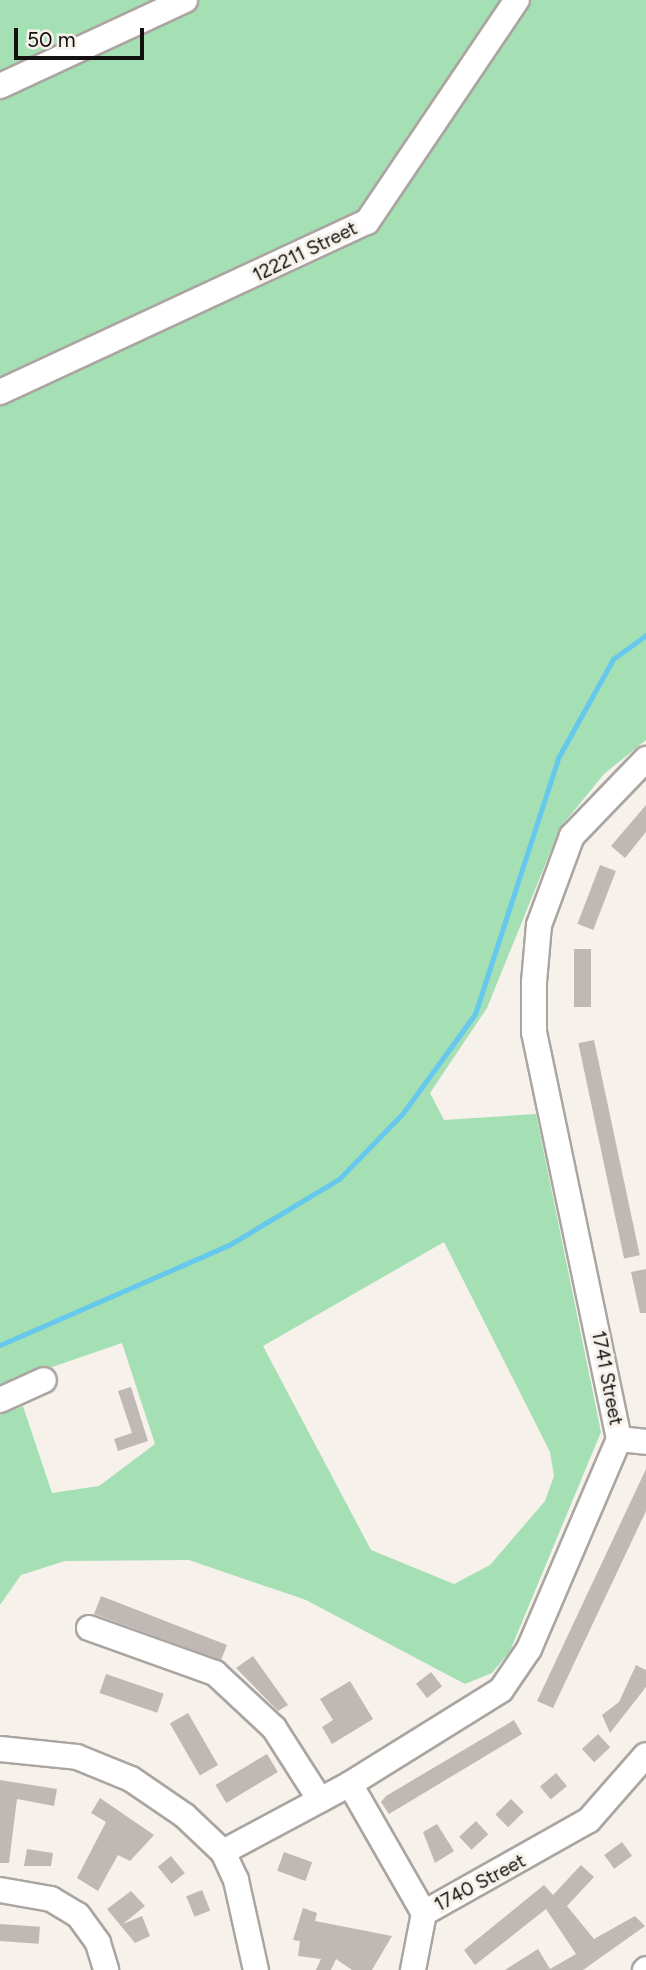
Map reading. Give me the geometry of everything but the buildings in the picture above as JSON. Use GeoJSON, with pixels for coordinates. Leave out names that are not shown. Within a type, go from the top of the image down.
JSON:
{"type":"FeatureCollection","features":[{"type":"Feature","properties":{"kind":"street"},"geometry":{"type":"LineString","coordinates":[[0,86],[185,0]]}},
{"type":"Feature","properties":{"kind":"street","name":"122211 Street"},"geometry":{"type":"LineString","coordinates":[[0,392],[367,222],[517,0]]}},
{"type":"Feature","properties":{"kind":"street","name":"1741 Street"},"geometry":{"type":"LineString","coordinates":[[223,1852],[350,1784],[488,1700],[514,1675],[620,1439],[534,1032],[534,982],[539,925],[572,836],[646,760]]}},
{"type":"Feature","properties":{"kind":"street"},"geometry":{"type":"LineString","coordinates":[[0,1400],[44,1380]]}},
{"type":"Feature","properties":{"kind":"street"},"geometry":{"type":"LineString","coordinates":[[620,1439],[646,1442]]}},
{"type":"Feature","properties":{"kind":"street"},"geometry":{"type":"LineString","coordinates":[[89,1628],[215,1673],[274,1728],[320,1800]]}},
{"type":"Feature","properties":{"kind":"street"},"geometry":{"type":"LineString","coordinates":[[2,1746],[77,1757],[131,1779],[223,1852],[250,1922],[256,1970]]}},
{"type":"Feature","properties":{"kind":"street","name":"1740 Street"},"geometry":{"type":"LineString","coordinates":[[350,1784],[424,1913],[589,1820],[646,1755]]}},
{"type":"Feature","properties":{"kind":"street"},"geometry":{"type":"LineString","coordinates":[[0,1890],[51,1899],[78,1915],[98,1943],[106,1970]]}},
{"type":"Feature","properties":{"kind":"street"},"geometry":{"type":"LineString","coordinates":[[413,1970],[424,1913]]}},
{"type":"Feature","properties":{"kind":"green space"},"geometry":{"type":"Polygon","coordinates":[[[0,0],[646,0],[646,740],[604,774],[560,828],[487,1008],[430,1093],[444,1120],[536,1114],[601,1432],[510,1651],[492,1673],[465,1684],[306,1600],[189,1560],[65,1561],[21,1575],[0,1605],[0,1415],[23,1406],[52,1493],[99,1486],[155,1444],[122,1343],[0,1385],[0,0]],[[444,1242],[263,1346],[371,1550],[454,1584],[490,1565],[545,1501],[554,1476],[550,1452],[444,1242]]]}},
{"type":"Feature","properties":{"kind":"waterway"},"geometry":{"type":"LineString","coordinates":[[0,1345],[229,1245],[339,1179],[403,1113],[475,1014],[558,758],[613,659],[646,635]]}}]}
